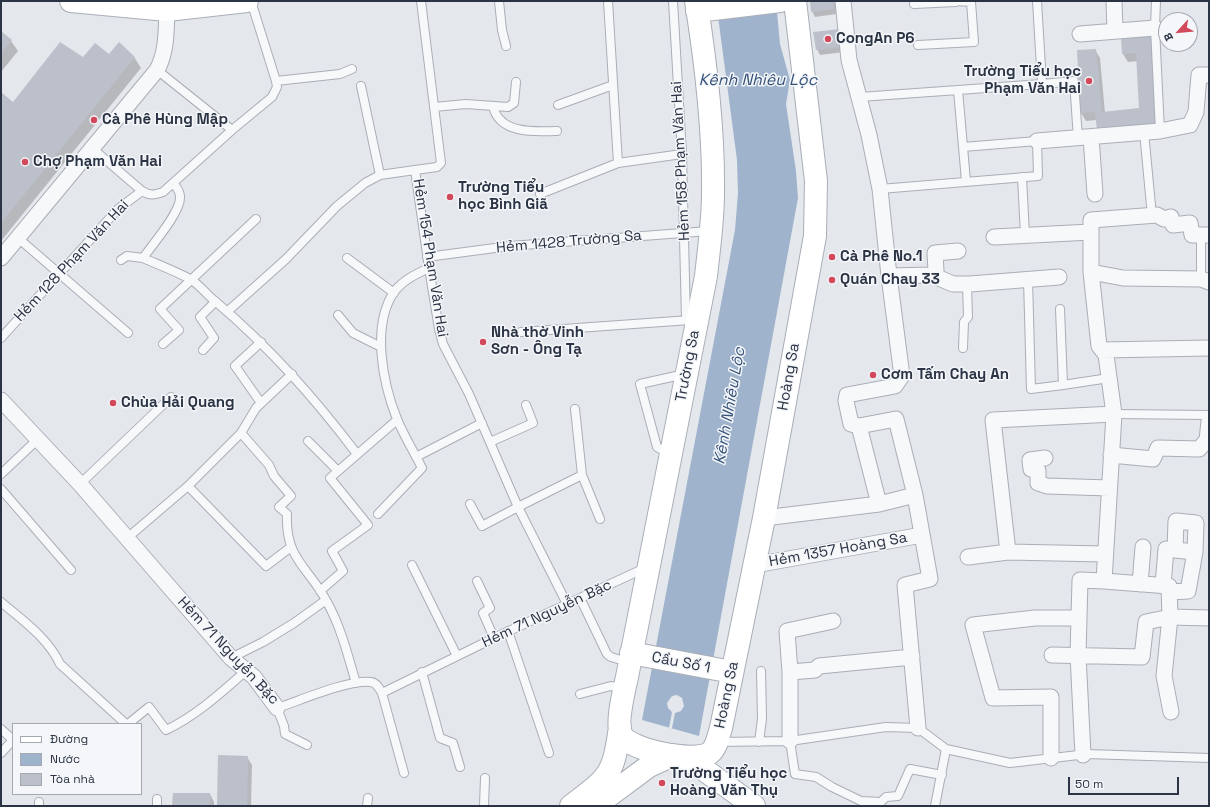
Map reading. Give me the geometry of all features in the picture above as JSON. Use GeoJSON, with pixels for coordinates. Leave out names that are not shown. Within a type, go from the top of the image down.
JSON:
{"type":"FeatureCollection","features":[{"type":"Feature","properties":{"kind":"street"},"geometry":{"type":"LineString","coordinates":[[71,1],[167,6],[243,1]]}},
{"type":"Feature","properties":{"kind":"street"},"geometry":{"type":"LineString","coordinates":[[701,7],[780,1]]}},
{"type":"Feature","properties":{"kind":"street","name":"Hoàng Sa"},"geometry":{"type":"LineString","coordinates":[[724,783],[715,765],[716,745],[726,671],[754,564],[764,518],[815,236],[816,181],[795,1]]}},
{"type":"Feature","properties":{"kind":"street"},"geometry":{"type":"LineString","coordinates":[[843,1],[848,52],[860,98],[880,189],[889,276],[902,376],[895,386],[847,395],[846,401],[851,424],[859,426],[896,419],[915,494],[930,579],[905,585],[918,728]]}},
{"type":"Feature","properties":{"kind":"street"},"geometry":{"type":"LineString","coordinates":[[1114,1],[1115,31]]}},
{"type":"Feature","properties":{"kind":"street"},"geometry":{"type":"LineString","coordinates":[[1,258],[157,70],[165,49],[167,6]]}},
{"type":"Feature","properties":{"kind":"street","name":"Trường Sa"},"geometry":{"type":"LineString","coordinates":[[572,806],[602,782],[610,771],[615,758],[625,688],[635,657],[648,567],[686,374],[691,320],[706,276],[711,231],[713,193],[711,141],[701,7]]}},
{"type":"Feature","properties":{"kind":"street"},"geometry":{"type":"LineString","coordinates":[[1080,34],[1154,28]]}},
{"type":"Feature","properties":{"kind":"street"},"geometry":{"type":"LineString","coordinates":[[1037,141],[1160,131],[1190,125],[1196,112],[1199,75],[1209,75]]}},
{"type":"Feature","properties":{"kind":"street"},"geometry":{"type":"LineString","coordinates":[[1085,138],[1095,194]]}},
{"type":"Feature","properties":{"kind":"street"},"geometry":{"type":"LineString","coordinates":[[1104,581],[1104,554],[1114,414],[1106,355],[1099,346],[1091,272],[1091,220],[1157,215],[1164,220],[1171,217],[1174,225],[1190,223],[1192,235],[1205,235]]}},
{"type":"Feature","properties":{"kind":"street"},"geometry":{"type":"LineString","coordinates":[[994,237],[1091,232]]}},
{"type":"Feature","properties":{"kind":"street"},"geometry":{"type":"LineString","coordinates":[[932,275],[936,272],[935,253],[958,250]]}},
{"type":"Feature","properties":{"kind":"street"},"geometry":{"type":"LineString","coordinates":[[1091,272],[1123,278],[1205,280]]}},
{"type":"Feature","properties":{"kind":"street"},"geometry":{"type":"LineString","coordinates":[[889,276],[932,275],[953,284],[1059,277]]}},
{"type":"Feature","properties":{"kind":"street"},"geometry":{"type":"LineString","coordinates":[[1102,350],[1209,348]]}},
{"type":"Feature","properties":{"kind":"street","name":"Hẻm 71 Nguyễn Bặc"},"geometry":{"type":"LineString","coordinates":[[1,400],[80,484],[126,539],[231,658],[247,670],[277,708]]}},
{"type":"Feature","properties":{"kind":"street"},"geometry":{"type":"LineString","coordinates":[[1008,552],[993,420],[1114,414]]}},
{"type":"Feature","properties":{"kind":"street"},"geometry":{"type":"LineString","coordinates":[[1111,455],[1153,459],[1158,448],[1199,448],[1207,440],[1209,420]]}},
{"type":"Feature","properties":{"kind":"street"},"geometry":{"type":"LineString","coordinates":[[859,426],[879,504]]}},
{"type":"Feature","properties":{"kind":"street"},"geometry":{"type":"LineString","coordinates":[[1045,458],[1030,460],[1031,469],[1038,471],[1038,483],[1048,486],[1109,488]]}},
{"type":"Feature","properties":{"kind":"street"},"geometry":{"type":"LineString","coordinates":[[764,518],[879,504],[915,494]]}},
{"type":"Feature","properties":{"kind":"street","name":"Hẻm 1357 Hoàng Sa"},"geometry":{"type":"LineString","coordinates":[[754,564],[922,535]]}},
{"type":"Feature","properties":{"kind":"street"},"geometry":{"type":"LineString","coordinates":[[1140,584],[1143,547]]}},
{"type":"Feature","properties":{"kind":"street"},"geometry":{"type":"LineString","coordinates":[[1166,549],[1166,588],[1170,617],[1164,676],[1171,712]]}},
{"type":"Feature","properties":{"kind":"street"},"geometry":{"type":"LineString","coordinates":[[968,557],[1008,552],[1104,554]]}},
{"type":"Feature","properties":{"kind":"street"},"geometry":{"type":"LineString","coordinates":[[1083,755],[1078,655],[1080,580],[1140,584],[1188,591],[1194,552]]}},
{"type":"Feature","properties":{"kind":"street"},"geometry":{"type":"LineString","coordinates":[[1052,655],[1142,657],[1146,622],[1170,617],[1209,618]]}},
{"type":"Feature","properties":{"kind":"street"},"geometry":{"type":"LineString","coordinates":[[1051,758],[1051,697],[993,698],[973,625],[1035,618],[1080,618]]}},
{"type":"Feature","properties":{"kind":"street"},"geometry":{"type":"LineString","coordinates":[[790,741],[790,672],[787,630],[833,621]]}},
{"type":"Feature","properties":{"kind":"street","name":"Cầu Số 1"},"geometry":{"type":"LineString","coordinates":[[635,657],[726,671]]}},
{"type":"Feature","properties":{"kind":"street"},"geometry":{"type":"LineString","coordinates":[[790,672],[815,670],[819,666],[912,657]]}},
{"type":"Feature","properties":{"kind":"street"},"geometry":{"type":"LineString","coordinates":[[620,727],[622,736],[630,743],[677,756],[724,783],[754,806]]}},
{"type":"Feature","properties":{"kind":"street","name":"Hoàng Sa"},"geometry":{"type":"LineString","coordinates":[[677,756],[704,756],[716,745]]}},
{"type":"Feature","properties":{"kind":"street"},"geometry":{"type":"LineString","coordinates":[[595,806],[649,766],[677,756]]}},
{"type":"Feature","properties":{"kind":"lane"},"geometry":{"type":"LineString","coordinates":[[243,1],[276,81],[340,74],[352,69]]}},
{"type":"Feature","properties":{"kind":"lane","name":"Hẻm 154 Phạm Văn Hai"},"geometry":{"type":"LineString","coordinates":[[422,1],[441,163],[437,166],[415,170],[439,329],[443,344],[482,423],[518,506],[567,604]]}},
{"type":"Feature","properties":{"kind":"lane"},"geometry":{"type":"LineString","coordinates":[[499,1],[502,30],[506,46]]}},
{"type":"Feature","properties":{"kind":"lane"},"geometry":{"type":"LineString","coordinates":[[608,1],[618,163]]}},
{"type":"Feature","properties":{"kind":"lane","name":"Hẻm 158 Phạm Văn Hai"},"geometry":{"type":"LineString","coordinates":[[673,1],[691,320]]}},
{"type":"Feature","properties":{"kind":"lane"},"geometry":{"type":"LineString","coordinates":[[914,4],[956,1],[971,2],[974,42],[918,45]]}},
{"type":"Feature","properties":{"kind":"lane"},"geometry":{"type":"LineString","coordinates":[[1037,1],[1042,84]]}},
{"type":"Feature","properties":{"kind":"lane"},"geometry":{"type":"LineString","coordinates":[[1156,1],[1154,28],[1160,131]]}},
{"type":"Feature","properties":{"kind":"lane"},"geometry":{"type":"LineString","coordinates":[[157,70],[232,130]]}},
{"type":"Feature","properties":{"kind":"lane","name":"Hẻm 128 Phạm Văn Hai"},"geometry":{"type":"LineString","coordinates":[[1,338],[118,209],[142,191],[148,195],[155,195],[163,192],[174,184],[232,130],[272,97],[277,87],[276,81]]}},
{"type":"Feature","properties":{"kind":"lane"},"geometry":{"type":"LineString","coordinates":[[860,98],[1074,81],[1085,138]]}},
{"type":"Feature","properties":{"kind":"lane"},"geometry":{"type":"LineString","coordinates":[[434,107],[466,104],[508,107],[514,103],[516,82]]}},
{"type":"Feature","properties":{"kind":"lane"},"geometry":{"type":"LineString","coordinates":[[361,86],[380,175]]}},
{"type":"Feature","properties":{"kind":"lane"},"geometry":{"type":"LineString","coordinates":[[558,105],[613,86]]}},
{"type":"Feature","properties":{"kind":"lane"},"geometry":{"type":"LineString","coordinates":[[958,90],[966,181]]}},
{"type":"Feature","properties":{"kind":"lane"},"geometry":{"type":"LineString","coordinates":[[492,106],[494,113],[499,120],[509,126],[530,132],[557,131]]}},
{"type":"Feature","properties":{"kind":"lane"},"geometry":{"type":"LineString","coordinates":[[1144,132],[1152,216]]}},
{"type":"Feature","properties":{"kind":"lane"},"geometry":{"type":"LineString","coordinates":[[880,189],[1038,176],[1037,141],[963,147]]}},
{"type":"Feature","properties":{"kind":"lane"},"geometry":{"type":"LineString","coordinates":[[92,148],[142,191]]}},
{"type":"Feature","properties":{"kind":"lane"},"geometry":{"type":"LineString","coordinates":[[540,194],[618,163],[682,154]]}},
{"type":"Feature","properties":{"kind":"lane"},"geometry":{"type":"LineString","coordinates":[[228,311],[286,259],[346,197],[371,179],[380,175],[415,170]]}},
{"type":"Feature","properties":{"kind":"lane"},"geometry":{"type":"LineString","coordinates":[[1022,177],[1025,236]]}},
{"type":"Feature","properties":{"kind":"lane"},"geometry":{"type":"LineString","coordinates":[[143,258],[177,209],[181,199],[180,191],[174,184]]}},
{"type":"Feature","properties":{"kind":"lane"},"geometry":{"type":"LineString","coordinates":[[163,344],[178,330],[160,309],[256,219]]}},
{"type":"Feature","properties":{"kind":"lane","name":"Hẻm 1428 Trường Sa"},"geometry":{"type":"LineString","coordinates":[[428,257],[510,246],[711,231]]}},
{"type":"Feature","properties":{"kind":"lane"},"geometry":{"type":"LineString","coordinates":[[1205,235],[1205,280]]}},
{"type":"Feature","properties":{"kind":"lane"},"geometry":{"type":"LineString","coordinates":[[18,238],[128,333]]}},
{"type":"Feature","properties":{"kind":"lane"},"geometry":{"type":"LineString","coordinates":[[121,260],[125,256],[143,258],[192,280],[261,342],[292,374],[322,408],[357,454]]}},
{"type":"Feature","properties":{"kind":"lane"},"geometry":{"type":"LineString","coordinates":[[348,258],[394,293]]}},
{"type":"Feature","properties":{"kind":"lane"},"geometry":{"type":"LineString","coordinates":[[378,514],[422,468],[397,420],[382,361],[381,346],[384,314],[394,293],[404,282],[429,268]]}},
{"type":"Feature","properties":{"kind":"lane"},"geometry":{"type":"LineString","coordinates":[[1028,279],[1031,389],[1109,378]]}},
{"type":"Feature","properties":{"kind":"lane"},"geometry":{"type":"LineString","coordinates":[[963,348],[964,322],[968,317],[967,284]]}},
{"type":"Feature","properties":{"kind":"lane"},"geometry":{"type":"LineString","coordinates":[[203,350],[214,338],[200,317],[215,302]]}},
{"type":"Feature","properties":{"kind":"lane"},"geometry":{"type":"LineString","coordinates":[[1060,309],[1063,385]]}},
{"type":"Feature","properties":{"kind":"lane"},"geometry":{"type":"LineString","coordinates":[[338,315],[353,332],[381,346]]}},
{"type":"Feature","properties":{"kind":"lane"},"geometry":{"type":"LineString","coordinates":[[521,332],[691,320]]}},
{"type":"Feature","properties":{"kind":"lane"},"geometry":{"type":"LineString","coordinates":[[261,342],[235,366],[261,403]]}},
{"type":"Feature","properties":{"kind":"lane"},"geometry":{"type":"LineString","coordinates":[[126,539],[188,486],[241,433],[256,408],[292,374]]}},
{"type":"Feature","properties":{"kind":"lane"},"geometry":{"type":"LineString","coordinates":[[670,454],[656,447],[640,384],[686,374]]}},
{"type":"Feature","properties":{"kind":"lane"},"geometry":{"type":"LineString","coordinates":[[80,484],[171,397]]}},
{"type":"Feature","properties":{"kind":"lane"},"geometry":{"type":"LineString","coordinates":[[490,442],[533,424],[526,405]]}},
{"type":"Feature","properties":{"kind":"lane"},"geometry":{"type":"LineString","coordinates":[[575,409],[582,476],[600,519]]}},
{"type":"Feature","properties":{"kind":"lane"},"geometry":{"type":"LineString","coordinates":[[1114,414],[1209,415]]}},
{"type":"Feature","properties":{"kind":"lane"},"geometry":{"type":"LineString","coordinates":[[320,591],[343,571],[332,551],[368,525],[330,478],[397,420]]}},
{"type":"Feature","properties":{"kind":"lane"},"geometry":{"type":"LineString","coordinates":[[416,457],[482,423]]}},
{"type":"Feature","properties":{"kind":"lane"},"geometry":{"type":"LineString","coordinates":[[241,433],[269,465],[274,476],[291,496],[279,507],[287,514],[287,534],[291,547],[298,561],[326,600],[339,628],[356,683]]}},
{"type":"Feature","properties":{"kind":"lane"},"geometry":{"type":"LineString","coordinates":[[1,474],[38,439]]}},
{"type":"Feature","properties":{"kind":"lane"},"geometry":{"type":"LineString","coordinates":[[308,440],[338,471]]}},
{"type":"Feature","properties":{"kind":"lane"},"geometry":{"type":"LineString","coordinates":[[470,504],[482,526],[518,506],[582,476]]}},
{"type":"Feature","properties":{"kind":"lane"},"geometry":{"type":"LineString","coordinates":[[188,486],[266,566],[291,547]]}},
{"type":"Feature","properties":{"kind":"lane"},"geometry":{"type":"LineString","coordinates":[[1,489],[71,570]]}},
{"type":"Feature","properties":{"kind":"lane"},"geometry":{"type":"LineString","coordinates":[[412,565],[457,656]]}},
{"type":"Feature","properties":{"kind":"lane","name":"Hẻm 71 Nguyễn Bặc"},"geometry":{"type":"LineString","coordinates":[[277,708],[332,689],[356,683],[370,682],[376,684],[382,693],[508,631],[648,567]]}},
{"type":"Feature","properties":{"kind":"lane"},"geometry":{"type":"LineString","coordinates":[[477,581],[490,608],[483,613],[494,638]]}},
{"type":"Feature","properties":{"kind":"lane"},"geometry":{"type":"LineString","coordinates":[[580,598],[607,654],[611,657],[635,657]]}},
{"type":"Feature","properties":{"kind":"lane"},"geometry":{"type":"LineString","coordinates":[[231,658],[269,638],[326,600]]}},
{"type":"Feature","properties":{"kind":"lane"},"geometry":{"type":"LineString","coordinates":[[1,602],[40,636],[55,653],[60,664],[126,723]]}},
{"type":"Feature","properties":{"kind":"lane"},"geometry":{"type":"LineString","coordinates":[[508,631],[548,753]]}},
{"type":"Feature","properties":{"kind":"lane"},"geometry":{"type":"LineString","coordinates":[[128,723],[149,707],[166,730],[179,724],[200,709],[247,670]]}},
{"type":"Feature","properties":{"kind":"lane"},"geometry":{"type":"LineString","coordinates":[[759,742],[762,719],[761,671]]}},
{"type":"Feature","properties":{"kind":"lane"},"geometry":{"type":"LineString","coordinates":[[422,672],[440,738],[453,743],[460,767]]}},
{"type":"Feature","properties":{"kind":"lane"},"geometry":{"type":"LineString","coordinates":[[580,694],[611,686],[625,688]]}},
{"type":"Feature","properties":{"kind":"lane"},"geometry":{"type":"LineString","coordinates":[[382,693],[404,773]]}},
{"type":"Feature","properties":{"kind":"lane"},"geometry":{"type":"LineString","coordinates":[[277,708],[284,726],[285,734],[307,745]]}},
{"type":"Feature","properties":{"kind":"lane"},"geometry":{"type":"LineString","coordinates":[[716,745],[790,741],[886,727],[918,728],[946,749],[1010,763],[1083,755],[1209,758]]}},
{"type":"Feature","properties":{"kind":"lane"},"geometry":{"type":"LineString","coordinates":[[1,729],[12,739]]}},
{"type":"Feature","properties":{"kind":"lane"},"geometry":{"type":"LineString","coordinates":[[1,753],[12,741]]}},
{"type":"Feature","properties":{"kind":"lane"},"geometry":{"type":"LineString","coordinates":[[790,741],[795,774],[816,777],[832,788],[861,803],[881,802],[886,797],[898,796],[910,768],[942,776]]}},
{"type":"Feature","properties":{"kind":"lane"},"geometry":{"type":"LineString","coordinates":[[935,806],[946,749]]}},
{"type":"Feature","properties":{"kind":"lane"},"geometry":{"type":"LineString","coordinates":[[484,806],[485,778]]}},
{"type":"Feature","properties":{"kind":"water","name":"Kênh Nhiêu Lộc"},"geometry":{"type":"Polygon","coordinates":[[[716,1],[776,1],[780,44],[790,80],[786,104],[796,171],[798,198],[699,736],[642,720],[735,230],[738,193],[737,160],[716,1]]]}},
{"type":"Feature","properties":{"kind":"pier"},"geometry":{"type":"Polygon","coordinates":[[[677,695],[682,698],[684,706],[681,711],[675,713],[672,728],[669,728],[672,712],[668,708],[667,703],[672,696],[677,695]]]}},
{"type":"Feature","properties":{"kind":"building"},"geometry":{"type":"Polygon","coordinates":[[[810,1],[833,1],[834,9],[811,12],[810,1]]]}},
{"type":"Feature","properties":{"kind":"building","name":"CongAn P6"},"geometry":{"type":"Polygon","coordinates":[[[840,29],[841,47],[816,50],[813,32],[840,29]]]}},
{"type":"Feature","properties":{"kind":"building"},"geometry":{"type":"Polygon","coordinates":[[[1,31],[12,40],[1,54],[1,31]]]}},
{"type":"Feature","properties":{"kind":"building","name":"Trường Tiểu học Phạm Văn Hai"},"geometry":{"type":"Polygon","coordinates":[[[1153,35],[1157,127],[1097,130],[1095,112],[1080,113],[1077,50],[1096,49],[1102,112],[1139,108],[1136,53],[1122,54],[1121,36],[1153,35]]]}},
{"type":"Feature","properties":{"kind":"building","name":"Chợ Phạm Văn Hai"},"geometry":{"type":"Polygon","coordinates":[[[60,42],[83,57],[95,43],[109,54],[119,42],[135,57],[1,223],[1,92],[13,102],[60,42]]]}},
{"type":"Feature","properties":{"kind":"building"},"geometry":{"type":"Polygon","coordinates":[[[218,755],[248,756],[247,806],[217,806],[218,755]]]}},
{"type":"Feature","properties":{"kind":"building"},"geometry":{"type":"Polygon","coordinates":[[[173,793],[210,793],[210,806],[172,806],[173,793]]]}},
{"type":"Feature","properties":{"kind":"place","name":"CongAn P6"},"geometry":{"type":"Point","coordinates":[828,39]}},
{"type":"Feature","properties":{"kind":"place","name":"Trường Tiểu học Phạm Văn Hai"},"geometry":{"type":"Point","coordinates":[1089,81]}},
{"type":"Feature","properties":{"kind":"place","name":"Cà Phê Hùng Mập"},"geometry":{"type":"Point","coordinates":[94,120]}},
{"type":"Feature","properties":{"kind":"place","name":"Chợ Phạm Văn Hai"},"geometry":{"type":"Point","coordinates":[25,162]}},
{"type":"Feature","properties":{"kind":"place","name":"Trường Tiểu học Bình Giã"},"geometry":{"type":"Point","coordinates":[450,197]}},
{"type":"Feature","properties":{"kind":"place","name":"Cà Phê No.1"},"geometry":{"type":"Point","coordinates":[832,257]}},
{"type":"Feature","properties":{"kind":"place","name":"Quán Chay 33"},"geometry":{"type":"Point","coordinates":[832,280]}},
{"type":"Feature","properties":{"kind":"place","name":"Nhà thờ Vinh Sơn - Ông Tạ"},"geometry":{"type":"Point","coordinates":[483,342]}},
{"type":"Feature","properties":{"kind":"place","name":"Cơm Tấm Chay An"},"geometry":{"type":"Point","coordinates":[873,375]}},
{"type":"Feature","properties":{"kind":"place","name":"Chùa Hải Quang"},"geometry":{"type":"Point","coordinates":[113,403]}},
{"type":"Feature","properties":{"kind":"place","name":"Trường Tiểu học Hoàng Văn Thụ"},"geometry":{"type":"Point","coordinates":[662,783]}}]}
